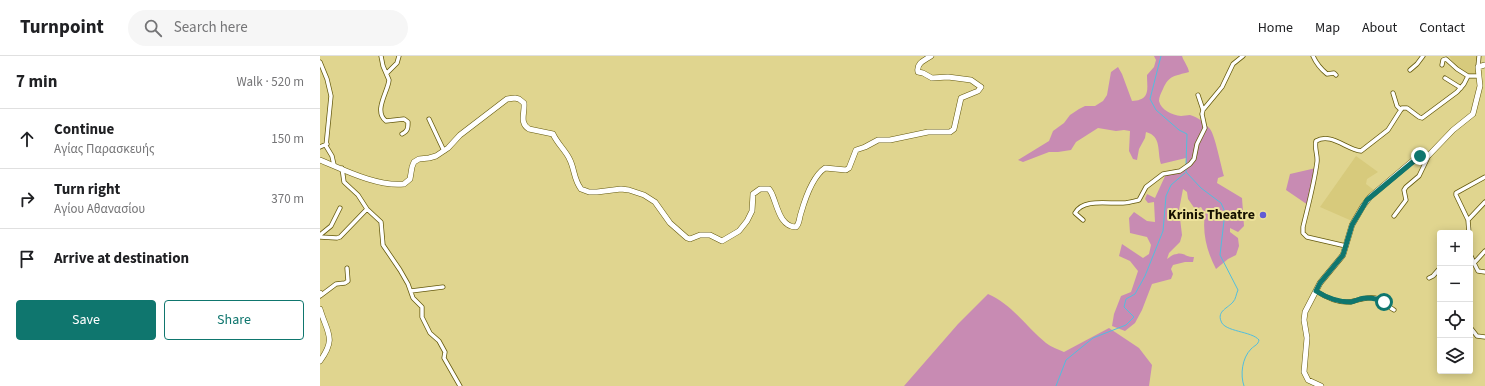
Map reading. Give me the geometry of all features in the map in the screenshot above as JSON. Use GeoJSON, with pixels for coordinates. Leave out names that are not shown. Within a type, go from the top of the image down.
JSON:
{"type":"FeatureCollection","features":[{"type":"Feature","properties":{"kind":"street"},"geometry":{"type":"LineString","coordinates":[[381,56],[389,83],[382,104],[381,110],[383,119],[386,121],[404,119],[408,122],[408,128],[406,132],[402,134]]}},
{"type":"Feature","properties":{"kind":"street"},"geometry":{"type":"LineString","coordinates":[[387,73],[397,63],[399,56]]}},
{"type":"Feature","properties":{"kind":"street"},"geometry":{"type":"LineString","coordinates":[[320,160],[383,183],[404,184],[410,179],[414,162],[419,159],[436,156],[444,151],[451,146],[460,135],[496,106],[507,99],[515,98],[524,103],[522,118],[526,127],[553,134],[570,159],[574,176],[580,189],[589,192],[597,192],[621,189],[644,195],[655,202],[670,223],[687,238],[690,239],[700,235],[710,235],[722,241],[739,231],[747,222],[752,211],[753,194],[760,189],[769,189],[773,195],[780,216],[786,223],[794,228],[798,226],[800,213],[813,182],[820,172],[826,168],[846,170],[849,168],[856,150],[878,140],[890,140],[928,132],[950,132],[954,129],[961,98],[978,91],[981,87],[971,80],[948,77],[932,78],[918,72],[917,67],[931,56]]}},
{"type":"Feature","properties":{"kind":"street"},"geometry":{"type":"LineString","coordinates":[[1203,110],[1222,87],[1233,64],[1243,56]]}},
{"type":"Feature","properties":{"kind":"street"},"geometry":{"type":"LineString","coordinates":[[1313,56],[1324,72],[1327,74],[1334,73],[1336,75]]}},
{"type":"Feature","properties":{"kind":"street"},"geometry":{"type":"LineString","coordinates":[[1410,70],[1423,56]]}},
{"type":"Feature","properties":{"kind":"street"},"geometry":{"type":"LineString","coordinates":[[1394,216],[1406,200],[1404,190],[1418,176],[1424,167],[1429,154],[1453,130],[1468,120],[1475,112],[1480,86],[1478,76],[1479,56]]}},
{"type":"Feature","properties":{"kind":"street"},"geometry":{"type":"LineString","coordinates":[[1442,64],[1443,60],[1446,59],[1468,76],[1478,76]]}},
{"type":"Feature","properties":{"kind":"street"},"geometry":{"type":"LineString","coordinates":[[320,62],[327,79],[331,96],[327,144],[334,165]]}},
{"type":"Feature","properties":{"kind":"street"},"geometry":{"type":"LineString","coordinates":[[1478,67],[1485,65]]}},
{"type":"Feature","properties":{"kind":"street"},"geometry":{"type":"LineString","coordinates":[[1346,246],[1307,236],[1303,233],[1318,158],[1315,143],[1321,138],[1325,138],[1361,151],[1388,130],[1401,110],[1407,108],[1420,118],[1451,97],[1461,88],[1468,76]]}},
{"type":"Feature","properties":{"kind":"street"},"geometry":{"type":"LineString","coordinates":[[1445,78],[1461,88]]}},
{"type":"Feature","properties":{"kind":"street"},"geometry":{"type":"LineString","coordinates":[[1393,93],[1397,106],[1401,110]]}},
{"type":"Feature","properties":{"kind":"street"},"geometry":{"type":"LineString","coordinates":[[1083,220],[1075,213],[1087,204],[1125,203],[1139,200],[1146,187],[1163,174],[1180,171],[1190,164],[1194,159],[1198,144],[1205,128],[1202,114],[1203,110],[1198,96]]}},
{"type":"Feature","properties":{"kind":"street"},"geometry":{"type":"LineString","coordinates":[[429,120],[444,151]]}},
{"type":"Feature","properties":{"kind":"street"},"geometry":{"type":"LineString","coordinates":[[320,147],[327,144]]}},
{"type":"Feature","properties":{"kind":"street"},"geometry":{"type":"LineString","coordinates":[[1321,386],[1308,380],[1304,372],[1307,338],[1304,320],[1305,312],[1320,283],[1341,259],[1345,252],[1352,225],[1367,200],[1416,158],[1429,154]]}},
{"type":"Feature","properties":{"kind":"street"},"geometry":{"type":"LineString","coordinates":[[342,168],[344,182],[358,195],[367,209],[381,222],[383,245],[400,270],[413,298],[422,307],[422,317],[430,333],[439,342],[445,352],[444,358],[460,386]]}},
{"type":"Feature","properties":{"kind":"street"},"geometry":{"type":"LineString","coordinates":[[1469,230],[1468,220],[1456,193],[1485,177]]}},
{"type":"Feature","properties":{"kind":"street"},"geometry":{"type":"LineString","coordinates":[[1468,220],[1485,202]]}},
{"type":"Feature","properties":{"kind":"street"},"geometry":{"type":"LineString","coordinates":[[320,236],[331,226],[340,208]]}},
{"type":"Feature","properties":{"kind":"street"},"geometry":{"type":"LineString","coordinates":[[320,236],[340,237],[367,209]]}},
{"type":"Feature","properties":{"kind":"street"},"geometry":{"type":"LineString","coordinates":[[1473,260],[1485,251]]}},
{"type":"Feature","properties":{"kind":"street"},"geometry":{"type":"LineString","coordinates":[[1473,262],[1478,270],[1485,272]]}},
{"type":"Feature","properties":{"kind":"street"},"geometry":{"type":"LineString","coordinates":[[320,294],[336,284],[345,283],[348,281],[347,268]]}},
{"type":"Feature","properties":{"kind":"street"},"geometry":{"type":"LineString","coordinates":[[1429,278],[1437,271]]}},
{"type":"Feature","properties":{"kind":"street"},"geometry":{"type":"LineString","coordinates":[[411,291],[443,286]]}},
{"type":"Feature","properties":{"kind":"street"},"geometry":{"type":"LineString","coordinates":[[1316,291],[1328,298],[1339,301],[1354,301],[1364,298],[1379,299],[1394,310]]}},
{"type":"Feature","properties":{"kind":"street"},"geometry":{"type":"LineString","coordinates":[[320,310],[329,333],[330,346],[320,361]]}},
{"type":"Feature","properties":{"kind":"street"},"geometry":{"type":"LineString","coordinates":[[1473,331],[1477,336],[1485,337]]}},
{"type":"Feature","properties":{"kind":"shaded area"},"geometry":{"type":"Polygon","coordinates":[[[1154,56],[1182,56],[1189,72],[1176,75],[1165,84],[1160,96],[1160,104],[1167,112],[1181,116],[1190,115],[1196,117],[1204,122],[1210,129],[1216,144],[1224,176],[1218,178],[1217,183],[1242,198],[1244,226],[1238,232],[1230,228],[1230,232],[1238,238],[1239,246],[1236,255],[1228,259],[1216,269],[1206,242],[1204,228],[1205,214],[1201,207],[1195,209],[1188,199],[1187,192],[1183,189],[1179,210],[1182,235],[1180,242],[1169,253],[1167,259],[1174,254],[1181,254],[1194,257],[1193,262],[1173,265],[1171,269],[1173,274],[1171,279],[1152,284],[1142,310],[1135,323],[1125,331],[1112,326],[1114,314],[1121,296],[1131,292],[1138,271],[1130,261],[1119,256],[1122,244],[1143,258],[1149,254],[1151,245],[1147,237],[1130,233],[1129,218],[1134,212],[1147,221],[1155,222],[1154,202],[1148,203],[1145,199],[1147,194],[1155,198],[1166,174],[1184,169],[1186,158],[1161,164],[1157,141],[1155,137],[1146,132],[1145,138],[1139,149],[1137,160],[1133,159],[1129,151],[1130,131],[1116,131],[1098,128],[1076,142],[1071,150],[1049,152],[1023,162],[1018,160],[1049,141],[1053,131],[1064,123],[1070,115],[1085,106],[1095,106],[1103,101],[1107,95],[1111,72],[1118,67],[1132,101],[1138,100],[1145,96],[1147,93],[1147,75],[1154,67],[1156,60],[1154,56]]]}},
{"type":"Feature","properties":{"kind":"shaded area"},"geometry":{"type":"Polygon","coordinates":[[[1449,56],[1480,56],[1479,74],[1467,75],[1459,70],[1449,56]]]}},
{"type":"Feature","properties":{"kind":"shaded area"},"geometry":{"type":"Polygon","coordinates":[[[1356,156],[1378,172],[1367,179],[1366,184],[1374,190],[1363,201],[1352,221],[1320,207],[1356,156]]]}},
{"type":"Feature","properties":{"kind":"shaded area"},"geometry":{"type":"Polygon","coordinates":[[[1316,168],[1308,205],[1286,190],[1290,174],[1316,168]]]}},
{"type":"Feature","properties":{"kind":"shaded area"},"geometry":{"type":"Polygon","coordinates":[[[988,294],[1005,304],[1046,343],[1064,352],[1109,328],[1139,348],[1152,365],[1149,386],[904,386],[958,324],[988,294]]]}},
{"type":"Feature","properties":{"kind":"waterway"},"geometry":{"type":"LineString","coordinates":[[1161,56],[1150,99],[1156,110],[1179,130],[1187,134],[1186,165]]}},
{"type":"Feature","properties":{"kind":"waterway"},"geometry":{"type":"LineString","coordinates":[[1186,168],[1186,172],[1201,188],[1221,203],[1225,212],[1220,255],[1238,290],[1234,301],[1222,312],[1220,318],[1223,325],[1251,335],[1259,340],[1248,353],[1244,362],[1242,372],[1244,386]]}},
{"type":"Feature","properties":{"kind":"waterway"},"geometry":{"type":"LineString","coordinates":[[1056,386],[1066,360],[1093,338],[1126,325],[1134,317],[1124,307],[1126,299],[1135,294],[1145,276],[1163,231],[1166,196],[1171,185],[1185,173]]}},
{"type":"Feature","properties":{"kind":"place","name":"Krinis Theatre"},"geometry":{"type":"Point","coordinates":[1263,215]}},
{"type":"Feature","properties":{"kind":"route"},"geometry":{"type":"LineString","coordinates":[[1384,302],[1376,298],[1364,298],[1345,302],[1328,298],[1316,291],[1320,283],[1341,259],[1345,252],[1352,225],[1360,209],[1370,197],[1420,156]]}}]}
